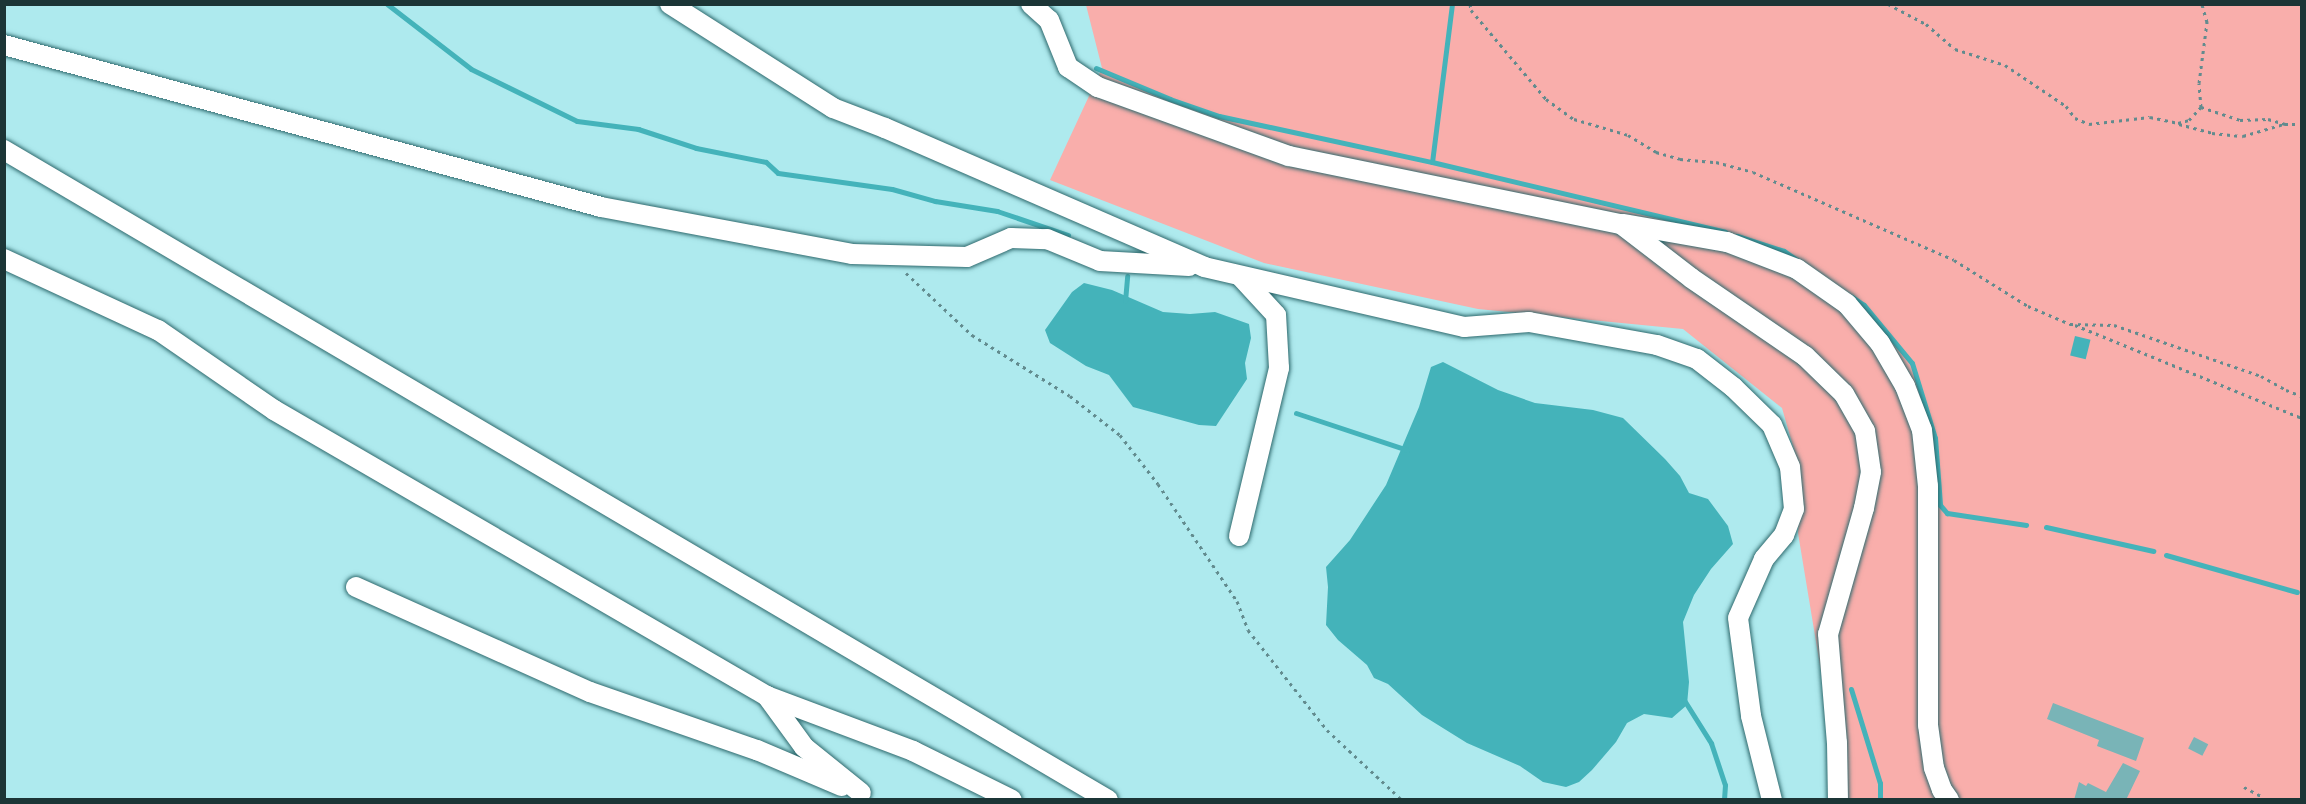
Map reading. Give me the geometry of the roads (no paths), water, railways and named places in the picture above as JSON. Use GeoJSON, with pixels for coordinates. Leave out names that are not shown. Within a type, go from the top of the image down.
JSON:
{"type":"FeatureCollection","features":[{"type":"Feature","properties":{"kind":"lane"},"geometry":{"type":"LineString","coordinates":[[670,4],[833,108],[885,128],[1204,267],[1464,327],[1529,322],[1657,345],[1696,359],[1733,387],[1772,425],[1790,467],[1794,508],[1784,536],[1764,559],[1738,618],[1751,716],[1772,800]]}},
{"type":"Feature","properties":{"kind":"lane"},"geometry":{"type":"LineString","coordinates":[[1031,4],[1048,20],[1068,67],[1098,87],[1289,156],[1621,224],[1727,242],[1797,269],[1847,304],[1880,343],[1905,386],[1922,430],[1928,486],[1928,725],[1934,768],[1942,790],[1949,800]]}},
{"type":"Feature","properties":{"kind":"lane"},"geometry":{"type":"LineString","coordinates":[[4,45],[601,207],[852,254],[967,257],[1011,238],[1047,239],[1100,261],[1204,267]]}},
{"type":"Feature","properties":{"kind":"lane"},"geometry":{"type":"LineString","coordinates":[[4,150],[1108,800]]}},
{"type":"Feature","properties":{"kind":"lane"},"geometry":{"type":"LineString","coordinates":[[1621,224],[1691,278],[1805,357],[1844,394],[1865,431],[1871,472],[1864,508],[1828,634],[1837,743],[1838,800]]}},
{"type":"Feature","properties":{"kind":"lane"},"geometry":{"type":"LineString","coordinates":[[4,259],[158,330],[274,410],[767,696],[913,751],[1011,800]]}},
{"type":"Feature","properties":{"kind":"lane"},"geometry":{"type":"LineString","coordinates":[[1239,536],[1279,368],[1276,315],[1240,276]]}},
{"type":"Feature","properties":{"kind":"lane"},"geometry":{"type":"LineString","coordinates":[[356,587],[590,692],[757,750],[866,796]]}},
{"type":"Feature","properties":{"kind":"lane"},"geometry":{"type":"LineString","coordinates":[[767,696],[804,747],[866,796]]}},
{"type":"Feature","properties":{"kind":"water"},"geometry":{"type":"Polygon","coordinates":[[[1084,283],[1112,290],[1163,312],[1190,314],[1215,312],[1249,324],[1251,338],[1245,363],[1247,379],[1216,426],[1199,425],[1133,407],[1109,375],[1086,366],[1050,343],[1045,330],[1072,292],[1084,283]]]}},
{"type":"Feature","properties":{"kind":"water"},"geometry":{"type":"Polygon","coordinates":[[[2075,336],[2091,340],[2086,359],[2070,355],[2075,336]]]}},
{"type":"Feature","properties":{"kind":"water"},"geometry":{"type":"Polygon","coordinates":[[[1443,362],[1498,390],[1535,403],[1593,410],[1623,418],[1680,476],[1689,493],[1708,499],[1728,526],[1733,544],[1711,569],[1694,595],[1683,622],[1689,682],[1687,705],[1672,718],[1644,714],[1627,723],[1616,742],[1592,770],[1579,782],[1566,787],[1543,782],[1520,766],[1467,743],[1422,715],[1388,684],[1374,678],[1367,665],[1338,640],[1326,625],[1328,587],[1326,567],[1350,540],[1386,485],[1419,407],[1431,367],[1443,362]]]}},
{"type":"Feature","properties":{"kind":"waterway"},"geometry":{"type":"LineString","coordinates":[[387,4],[471,69],[577,121],[638,129],[696,148],[766,162],[778,173],[892,189],[935,201],[997,211],[1068,235]]}},
{"type":"Feature","properties":{"kind":"waterway"},"geometry":{"type":"LineString","coordinates":[[1452,4],[1432,162],[1725,232]]}},
{"type":"Feature","properties":{"kind":"waterway"},"geometry":{"type":"LineString","coordinates":[[1096,68],[1170,99],[1219,116],[1432,162]]}},
{"type":"Feature","properties":{"kind":"waterway"},"geometry":{"type":"LineString","coordinates":[[1737,236],[1784,251],[1797,260]]}},
{"type":"Feature","properties":{"kind":"waterway"},"geometry":{"type":"LineString","coordinates":[[1125,301],[1127,276]]}},
{"type":"Feature","properties":{"kind":"waterway"},"geometry":{"type":"LineString","coordinates":[[1852,297],[1864,305],[1912,363],[1935,438],[1940,505],[1947,513],[2026,525]]}},
{"type":"Feature","properties":{"kind":"waterway"},"geometry":{"type":"LineString","coordinates":[[1296,413],[1407,450]]}},
{"type":"Feature","properties":{"kind":"waterway"},"geometry":{"type":"LineString","coordinates":[[2046,527],[2153,551]]}},
{"type":"Feature","properties":{"kind":"waterway"},"geometry":{"type":"LineString","coordinates":[[2166,555],[2297,592]]}},
{"type":"Feature","properties":{"kind":"waterway"},"geometry":{"type":"LineString","coordinates":[[1851,689],[1880,783],[1880,800]]}},
{"type":"Feature","properties":{"kind":"waterway"},"geometry":{"type":"LineString","coordinates":[[1684,700],[1711,743],[1725,785],[1724,800]]}}]}
